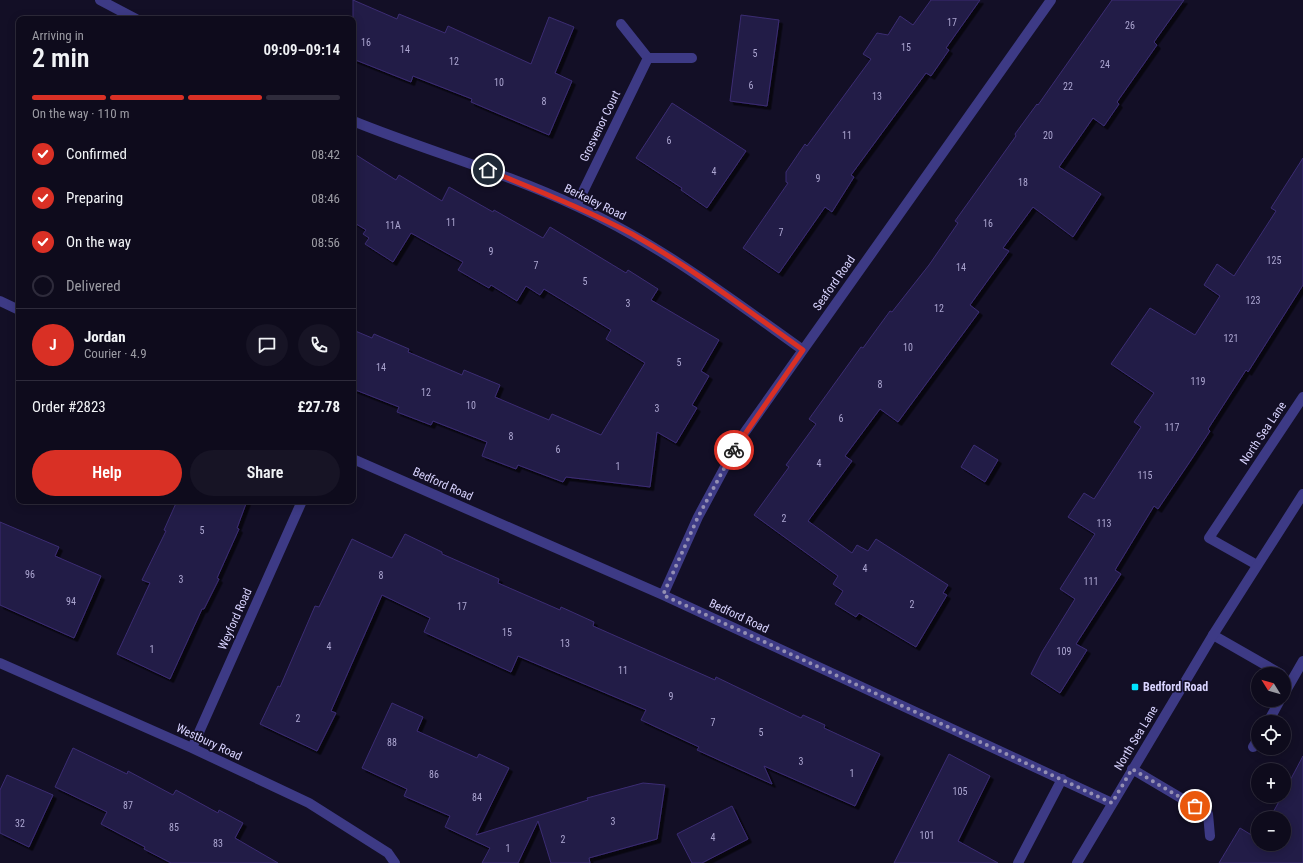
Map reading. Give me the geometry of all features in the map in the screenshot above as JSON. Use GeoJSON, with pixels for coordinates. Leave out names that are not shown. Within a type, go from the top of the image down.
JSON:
{"type":"FeatureCollection","features":[{"type":"Feature","properties":{"kind":"street"},"geometry":{"type":"LineString","coordinates":[[100,0],[130,16]]}},
{"type":"Feature","properties":{"kind":"street","name":"Seaford Road"},"geometry":{"type":"LineString","coordinates":[[663,595],[698,517],[740,439],[1051,0]]}},
{"type":"Feature","properties":{"kind":"street"},"geometry":{"type":"LineString","coordinates":[[621,24],[648,58],[692,58]]}},
{"type":"Feature","properties":{"kind":"street","name":"Grosvenor Court"},"geometry":{"type":"LineString","coordinates":[[576,206],[648,58]]}},
{"type":"Feature","properties":{"kind":"street","name":"Berkeley Road"},"geometry":{"type":"LineString","coordinates":[[356,122],[473,164],[576,206],[632,234],[691,270],[803,350]]}},
{"type":"Feature","properties":{"kind":"street"},"geometry":{"type":"LineString","coordinates":[[0,302],[16,309]]}},
{"type":"Feature","properties":{"kind":"street","name":"North Sea Lane"},"geometry":{"type":"LineString","coordinates":[[1257,565],[1209,538],[1303,397]]}},
{"type":"Feature","properties":{"kind":"street","name":"Bedford Road"},"geometry":{"type":"LineString","coordinates":[[356,460],[663,595],[1112,803]]}},
{"type":"Feature","properties":{"kind":"street","name":"North Sea Lane"},"geometry":{"type":"LineString","coordinates":[[1077,863],[1213,635],[1303,494]]}},
{"type":"Feature","properties":{"kind":"street","name":"Weyford Road"},"geometry":{"type":"LineString","coordinates":[[192,748],[301,504]]}},
{"type":"Feature","properties":{"kind":"street"},"geometry":{"type":"LineString","coordinates":[[1213,635],[1269,667]]}},
{"type":"Feature","properties":{"kind":"street"},"geometry":{"type":"LineString","coordinates":[[1291,675],[1303,661]]}},
{"type":"Feature","properties":{"kind":"street","name":"Westbury Road"},"geometry":{"type":"LineString","coordinates":[[0,663],[192,748],[310,803],[388,853],[396,863]]}},
{"type":"Feature","properties":{"kind":"street"},"geometry":{"type":"LineString","coordinates":[[1132,769],[1208,814],[1210,836]]}},
{"type":"Feature","properties":{"kind":"street"},"geometry":{"type":"LineString","coordinates":[[1018,863],[1062,779]]}},
{"type":"Feature","properties":{"kind":"building"},"geometry":{"type":"Polygon","coordinates":[[[353,0],[397,19],[399,14],[445,33],[448,26],[531,64],[549,17],[574,27],[555,73],[572,81],[549,135],[471,102],[472,99],[413,76],[411,82],[356,60],[356,16],[353,16],[353,0]]]}},
{"type":"Feature","properties":{"kind":"building"},"geometry":{"type":"Polygon","coordinates":[[[931,0],[980,0],[946,48],[949,50],[931,76],[926,73],[851,175],[854,177],[832,212],[825,207],[779,273],[743,248],[788,183],[786,182],[786,172],[805,144],[807,146],[871,59],[863,54],[877,33],[888,35],[900,16],[913,25],[931,0]]]}},
{"type":"Feature","properties":{"kind":"building"},"geometry":{"type":"Polygon","coordinates":[[[1112,0],[1184,0],[1154,42],[1157,45],[1117,102],[1119,104],[1104,126],[1093,118],[1059,167],[1101,194],[1073,237],[1033,207],[1003,248],[1009,251],[970,305],[979,312],[898,422],[880,409],[845,456],[852,461],[808,521],[852,553],[857,545],[868,551],[876,539],[948,585],[943,593],[947,595],[916,647],[859,613],[856,617],[835,604],[843,591],[833,584],[838,576],[754,515],[789,467],[786,465],[816,424],[809,419],[861,347],[863,348],[890,311],[892,312],[929,265],[958,223],[955,221],[1016,136],[1015,134],[1037,104],[1038,105],[1112,0]]]}},
{"type":"Feature","properties":{"kind":"building"},"geometry":{"type":"Polygon","coordinates":[[[741,15],[779,20],[767,106],[730,101],[741,15]]]}},
{"type":"Feature","properties":{"kind":"building"},"geometry":{"type":"Polygon","coordinates":[[[672,103],[746,151],[707,208],[681,190],[682,188],[636,158],[672,103]]]}},
{"type":"Feature","properties":{"kind":"building"},"geometry":{"type":"Polygon","coordinates":[[[356,155],[396,180],[399,175],[442,201],[449,187],[493,212],[494,210],[543,238],[550,227],[626,273],[628,270],[658,289],[651,300],[719,340],[701,371],[709,376],[692,405],[697,408],[676,443],[657,432],[650,487],[566,477],[563,482],[518,465],[516,469],[482,456],[487,442],[433,421],[431,425],[397,412],[399,407],[356,390],[356,331],[372,338],[374,334],[409,349],[408,352],[462,375],[464,370],[500,385],[495,397],[549,420],[552,414],[601,435],[645,363],[606,339],[611,330],[544,289],[540,295],[526,286],[517,301],[491,285],[489,288],[458,270],[463,262],[411,233],[393,262],[365,244],[369,238],[363,234],[366,230],[356,224],[356,155]]]}},
{"type":"Feature","properties":{"kind":"building"},"geometry":{"type":"Polygon","coordinates":[[[1303,158],[1303,285],[1248,372],[1246,370],[1208,429],[1210,431],[1191,460],[1158,509],[1154,506],[1115,570],[1121,574],[1076,644],[1087,650],[1060,693],[1031,674],[1042,652],[1075,599],[1060,589],[1095,534],[1068,517],[1084,493],[1094,499],[1141,427],[1134,422],[1154,393],[1111,364],[1150,308],[1195,335],[1220,296],[1204,285],[1217,264],[1234,276],[1276,211],[1271,208],[1303,158]]]}},
{"type":"Feature","properties":{"kind":"building"},"geometry":{"type":"Polygon","coordinates":[[[974,445],[998,460],[985,482],[961,467],[974,445]]]}},
{"type":"Feature","properties":{"kind":"building"},"geometry":{"type":"Polygon","coordinates":[[[176,504],[246,504],[237,528],[239,529],[217,578],[219,579],[204,609],[202,609],[170,679],[117,654],[150,583],[142,580],[166,531],[164,530],[176,504]]]}},
{"type":"Feature","properties":{"kind":"building"},"geometry":{"type":"Polygon","coordinates":[[[0,522],[59,547],[55,556],[101,576],[74,638],[0,605],[0,522]]]}},
{"type":"Feature","properties":{"kind":"building"},"geometry":{"type":"Polygon","coordinates":[[[405,534],[442,552],[442,554],[499,579],[498,583],[560,610],[561,607],[594,622],[593,626],[715,680],[716,677],[801,718],[803,715],[825,725],[824,728],[880,754],[855,806],[764,766],[772,784],[697,750],[699,747],[641,720],[646,710],[518,656],[511,672],[424,632],[430,618],[382,595],[331,711],[336,713],[317,751],[260,724],[278,686],[280,687],[315,606],[319,607],[352,539],[392,558],[405,534]]]}},
{"type":"Feature","properties":{"kind":"building"},"geometry":{"type":"Polygon","coordinates":[[[392,703],[423,717],[417,731],[477,758],[479,754],[509,768],[476,835],[588,800],[587,798],[643,783],[665,785],[657,839],[589,858],[590,863],[551,863],[538,821],[518,863],[482,863],[490,848],[445,827],[450,816],[404,796],[407,789],[362,768],[392,703]]]}},
{"type":"Feature","properties":{"kind":"building"},"geometry":{"type":"Polygon","coordinates":[[[73,748],[127,774],[128,771],[173,795],[176,790],[218,813],[219,810],[243,823],[235,838],[278,863],[171,863],[144,849],[145,847],[101,824],[107,812],[55,787],[73,748]]]}},
{"type":"Feature","properties":{"kind":"building"},"geometry":{"type":"Polygon","coordinates":[[[949,754],[990,776],[958,841],[998,863],[894,863],[949,754]]]}},
{"type":"Feature","properties":{"kind":"building"},"geometry":{"type":"Polygon","coordinates":[[[1303,756],[1303,863],[1219,863],[1240,828],[1251,835],[1251,851],[1291,851],[1291,811],[1274,811],[1278,803],[1291,803],[1291,779],[1303,756]]]}},
{"type":"Feature","properties":{"kind":"building"},"geometry":{"type":"Polygon","coordinates":[[[7,775],[53,795],[29,847],[0,833],[0,790],[7,775]]]}},
{"type":"Feature","properties":{"kind":"building"},"geometry":{"type":"Polygon","coordinates":[[[732,806],[748,839],[702,863],[692,863],[677,834],[732,806]]]}},
{"type":"Feature","properties":{"kind":"way so far"},"geometry":{"type":"LineString","coordinates":[[734,450],[698,517],[663,595],[1112,803],[1132,769],[1195,806]]}},
{"type":"Feature","properties":{"kind":"place","name":"Bedford Road"},"geometry":{"type":"Point","coordinates":[1135,687]}},
{"type":"Feature","properties":{"kind":"route"},"geometry":{"type":"LineString","coordinates":[[488,170],[576,206],[632,234],[691,270],[803,350],[740,439],[734,450]]}}]}
